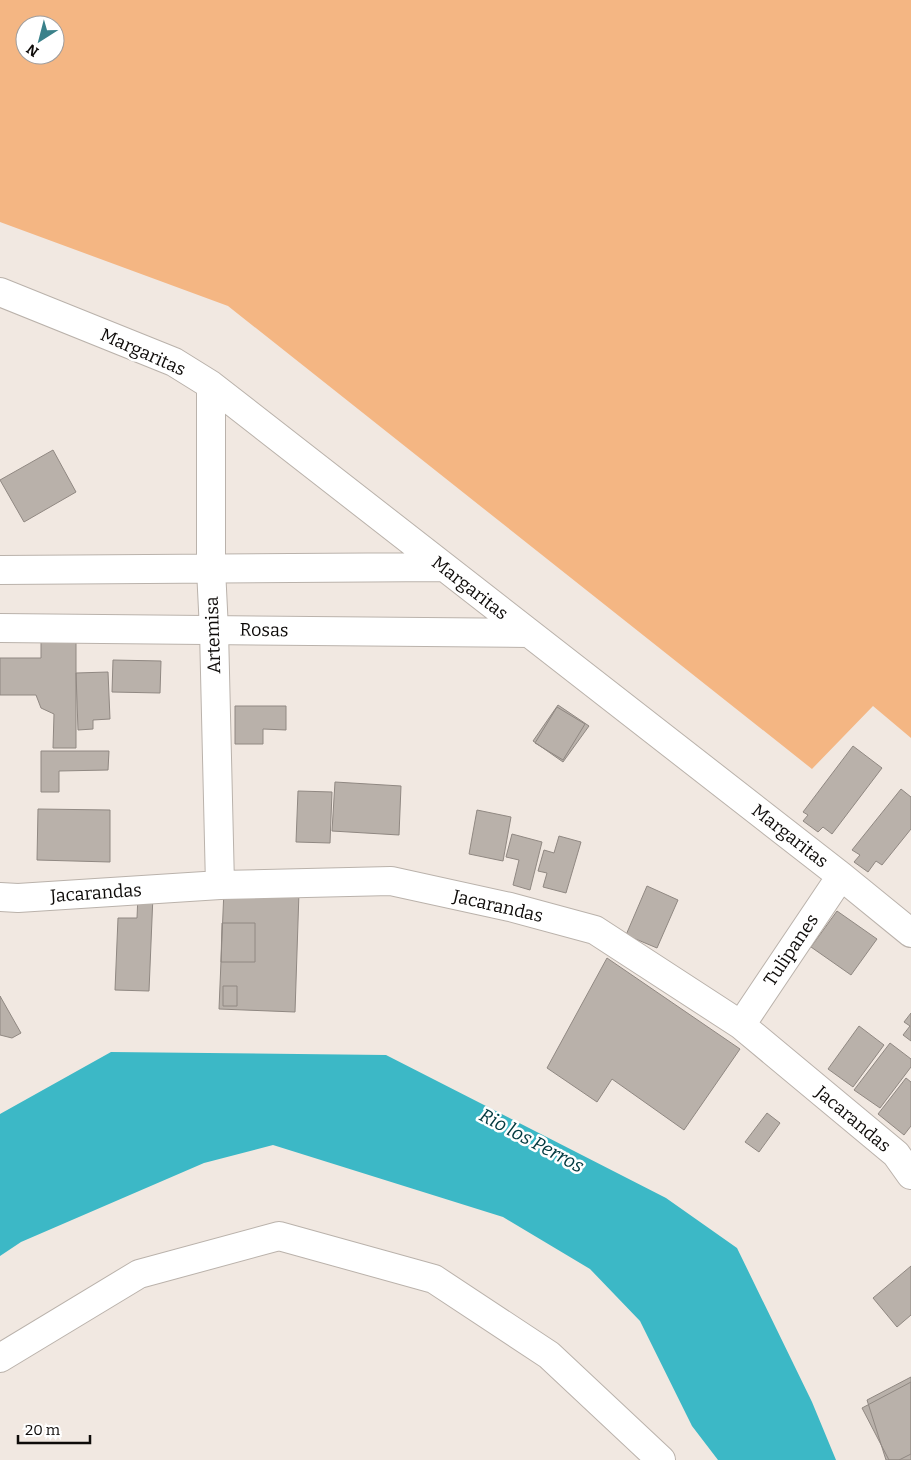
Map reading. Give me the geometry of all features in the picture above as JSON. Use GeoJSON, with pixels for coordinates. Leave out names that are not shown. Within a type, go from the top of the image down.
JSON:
{"type":"FeatureCollection","features":[{"type":"Feature","properties":{"kind":"street","name":"Margaritas"},"geometry":{"type":"LineString","coordinates":[[0,292],[174,362],[210,385],[911,933]]}},
{"type":"Feature","properties":{"kind":"street","name":"Artemisa"},"geometry":{"type":"LineString","coordinates":[[210,385],[211,569],[220,885]]}},
{"type":"Feature","properties":{"kind":"street"},"geometry":{"type":"LineString","coordinates":[[0,570],[443,567]]}},
{"type":"Feature","properties":{"kind":"street","name":"Rosas"},"geometry":{"type":"LineString","coordinates":[[0,628],[528,633]]}},
{"type":"Feature","properties":{"kind":"street","name":"Tulipanes"},"geometry":{"type":"LineString","coordinates":[[741,1025],[840,876]]}},
{"type":"Feature","properties":{"kind":"street","name":"Jacarandas"},"geometry":{"type":"LineString","coordinates":[[6,901],[220,885],[391,881],[510,907],[595,930],[741,1025],[896,1154],[911,1175]]}},
{"type":"Feature","properties":{"kind":"street"},"geometry":{"type":"LineString","coordinates":[[0,1358],[139,1274],[279,1236],[434,1279],[549,1355],[661,1460]]}},
{"type":"Feature","properties":{"kind":"shaded area"},"geometry":{"type":"Polygon","coordinates":[[[0,0],[911,0],[911,738],[873,706],[812,769],[228,306],[0,222],[0,0]]]}},
{"type":"Feature","properties":{"kind":"water","name":"Rio los Perros"},"geometry":{"type":"Polygon","coordinates":[[[111,1052],[386,1055],[666,1198],[737,1248],[812,1402],[836,1460],[718,1460],[692,1426],[640,1321],[590,1269],[503,1217],[273,1145],[204,1163],[21,1242],[0,1256],[0,1114],[111,1052]]]}},
{"type":"Feature","properties":{"kind":"building"},"geometry":{"type":"Polygon","coordinates":[[[53,450],[76,492],[24,522],[0,480],[53,450]]]}},
{"type":"Feature","properties":{"kind":"building"},"geometry":{"type":"Polygon","coordinates":[[[41,641],[76,642],[76,748],[53,748],[54,714],[41,708],[36,695],[0,695],[0,658],[41,658],[41,641]]]}},
{"type":"Feature","properties":{"kind":"building"},"geometry":{"type":"Polygon","coordinates":[[[113,660],[161,661],[160,693],[112,692],[113,660]]]}},
{"type":"Feature","properties":{"kind":"building"},"geometry":{"type":"Polygon","coordinates":[[[108,672],[110,719],[93,720],[93,729],[78,730],[76,673],[108,672]]]}},
{"type":"Feature","properties":{"kind":"building"},"geometry":{"type":"Polygon","coordinates":[[[558,705],[589,726],[563,762],[533,741],[558,705]]]}},
{"type":"Feature","properties":{"kind":"building"},"geometry":{"type":"Polygon","coordinates":[[[235,706],[286,706],[286,730],[263,729],[263,744],[235,744],[235,706]]]}},
{"type":"Feature","properties":{"kind":"building"},"geometry":{"type":"Polygon","coordinates":[[[557,707],[585,724],[563,760],[535,743],[557,707]]]}},
{"type":"Feature","properties":{"kind":"building"},"geometry":{"type":"Polygon","coordinates":[[[853,746],[882,768],[832,834],[823,827],[818,832],[803,821],[808,815],[803,812],[853,746]]]}},
{"type":"Feature","properties":{"kind":"building"},"geometry":{"type":"Polygon","coordinates":[[[41,751],[109,751],[108,770],[59,771],[59,792],[41,792],[41,751]]]}},
{"type":"Feature","properties":{"kind":"building"},"geometry":{"type":"Polygon","coordinates":[[[335,782],[401,786],[399,835],[332,831],[335,782]]]}},
{"type":"Feature","properties":{"kind":"building"},"geometry":{"type":"Polygon","coordinates":[[[901,789],[911,797],[911,829],[882,865],[876,861],[868,872],[854,862],[860,855],[852,850],[901,789]]]}},
{"type":"Feature","properties":{"kind":"building"},"geometry":{"type":"Polygon","coordinates":[[[298,791],[332,792],[330,843],[296,842],[298,791]]]}},
{"type":"Feature","properties":{"kind":"building"},"geometry":{"type":"Polygon","coordinates":[[[38,809],[110,810],[110,862],[37,860],[38,809]]]}},
{"type":"Feature","properties":{"kind":"building"},"geometry":{"type":"Polygon","coordinates":[[[477,810],[511,817],[503,861],[469,854],[477,810]]]}},
{"type":"Feature","properties":{"kind":"building"},"geometry":{"type":"Polygon","coordinates":[[[512,834],[542,842],[530,890],[513,885],[519,860],[506,857],[512,834]]]}},
{"type":"Feature","properties":{"kind":"building"},"geometry":{"type":"Polygon","coordinates":[[[559,836],[581,842],[566,893],[543,887],[547,873],[538,871],[544,850],[554,853],[559,836]]]}},
{"type":"Feature","properties":{"kind":"building"},"geometry":{"type":"Polygon","coordinates":[[[647,886],[678,900],[657,948],[626,935],[647,886]]]}},
{"type":"Feature","properties":{"kind":"building"},"geometry":{"type":"Polygon","coordinates":[[[224,889],[299,892],[295,1012],[219,1009],[224,889]]]}},
{"type":"Feature","properties":{"kind":"building"},"geometry":{"type":"Polygon","coordinates":[[[138,895],[153,895],[149,991],[115,990],[118,918],[137,918],[138,895]]]}},
{"type":"Feature","properties":{"kind":"building"},"geometry":{"type":"Polygon","coordinates":[[[837,911],[877,939],[851,975],[811,947],[837,911]]]}},
{"type":"Feature","properties":{"kind":"building"},"geometry":{"type":"Polygon","coordinates":[[[222,923],[255,923],[255,962],[221,962],[222,923]]]}},
{"type":"Feature","properties":{"kind":"building"},"geometry":{"type":"Polygon","coordinates":[[[607,958],[740,1049],[684,1130],[612,1079],[597,1102],[547,1068],[607,958]]]}},
{"type":"Feature","properties":{"kind":"building"},"geometry":{"type":"Polygon","coordinates":[[[223,986],[237,986],[237,1006],[223,1006],[223,986]]]}},
{"type":"Feature","properties":{"kind":"building"},"geometry":{"type":"Polygon","coordinates":[[[0,996],[21,1033],[12,1038],[0,1035],[0,996]]]}},
{"type":"Feature","properties":{"kind":"building"},"geometry":{"type":"Polygon","coordinates":[[[911,1013],[911,1041],[903,1035],[910,1026],[904,1022],[911,1013]]]}},
{"type":"Feature","properties":{"kind":"building"},"geometry":{"type":"Polygon","coordinates":[[[859,1026],[884,1045],[853,1087],[828,1069],[859,1026]]]}},
{"type":"Feature","properties":{"kind":"building"},"geometry":{"type":"Polygon","coordinates":[[[890,1043],[911,1059],[911,1067],[880,1108],[854,1090],[890,1043]]]}},
{"type":"Feature","properties":{"kind":"building"},"geometry":{"type":"Polygon","coordinates":[[[906,1078],[911,1082],[911,1126],[904,1135],[878,1114],[906,1078]]]}},
{"type":"Feature","properties":{"kind":"building"},"geometry":{"type":"Polygon","coordinates":[[[767,1113],[780,1123],[759,1152],[745,1142],[767,1113]]]}},
{"type":"Feature","properties":{"kind":"building"},"geometry":{"type":"Polygon","coordinates":[[[911,1266],[911,1315],[897,1327],[873,1298],[911,1266]]]}},
{"type":"Feature","properties":{"kind":"building"},"geometry":{"type":"Polygon","coordinates":[[[911,1377],[911,1460],[886,1460],[867,1400],[911,1377]]]}},
{"type":"Feature","properties":{"kind":"building"},"geometry":{"type":"Polygon","coordinates":[[[911,1382],[911,1454],[899,1460],[889,1460],[862,1408],[911,1382]]]}}]}
